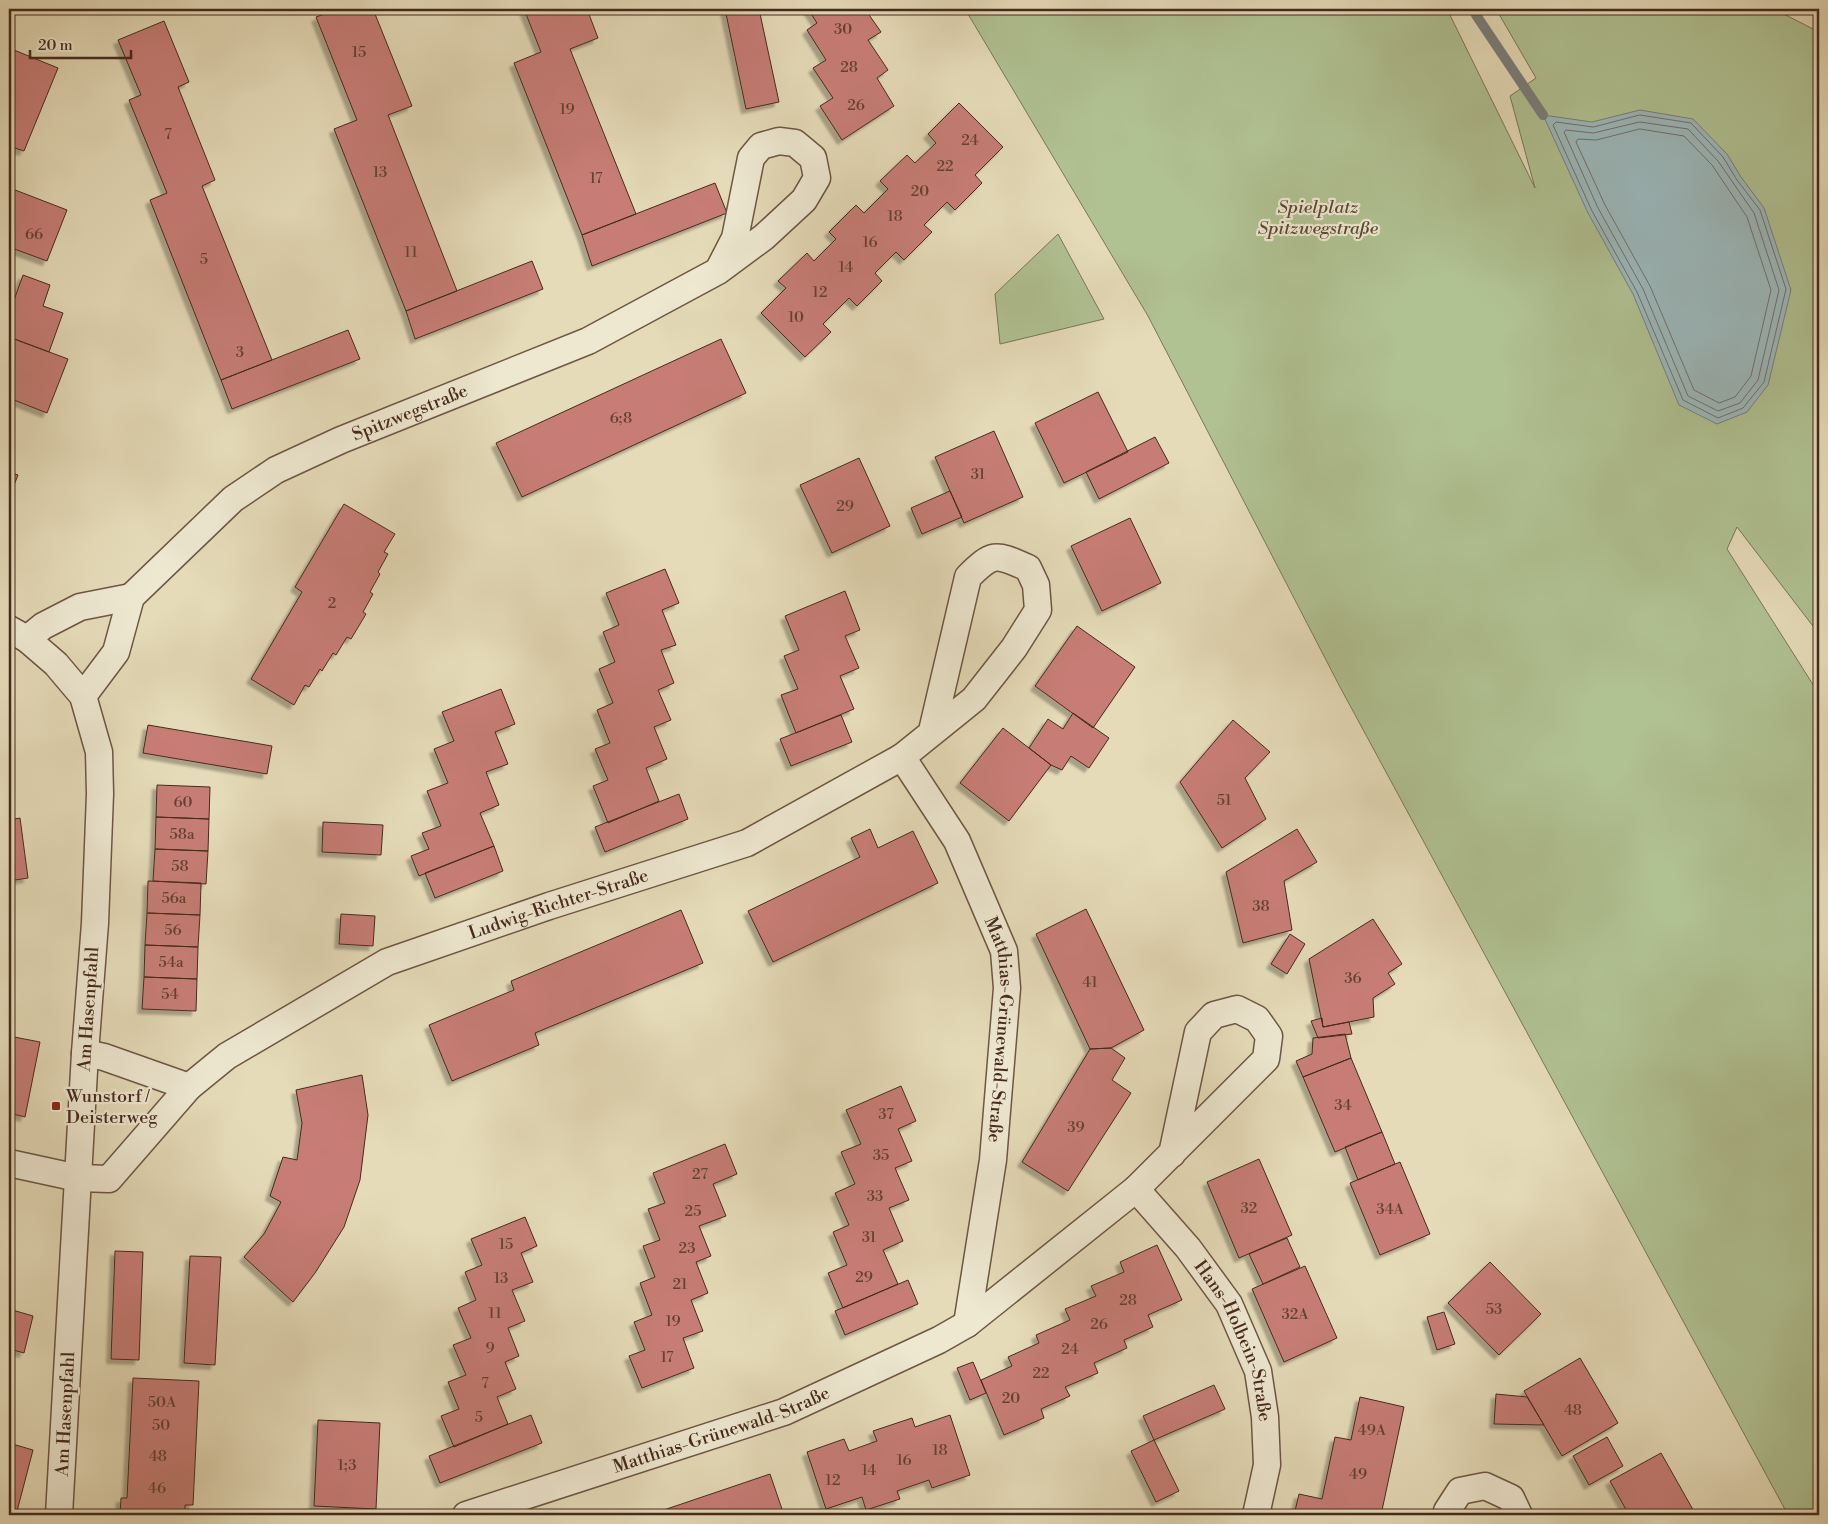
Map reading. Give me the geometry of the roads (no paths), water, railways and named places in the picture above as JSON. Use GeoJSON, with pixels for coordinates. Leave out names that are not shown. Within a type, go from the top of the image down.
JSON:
{"type":"FeatureCollection","features":[{"type":"Feature","properties":{"kind":"street","name":"Spitzwegstraße"},"geometry":{"type":"LineString","coordinates":[[131,597],[233,498],[276,470],[341,440],[588,341],[718,270],[764,237],[804,200],[817,178],[813,158],[795,143],[779,140],[761,146],[751,158],[735,238],[718,270]]}},
{"type":"Feature","properties":{"kind":"street","name":"Ludwig-Richter-Straße"},"geometry":{"type":"LineString","coordinates":[[78,1178],[109,1179],[189,1087],[227,1056],[387,962],[559,903],[747,843],[902,757],[974,699],[1014,648],[1038,610],[1036,586],[1028,568],[1000,556],[984,561],[968,577],[932,731]]}},
{"type":"Feature","properties":{"kind":"street"},"geometry":{"type":"LineString","coordinates":[[18,634],[43,626],[80,607],[131,597],[116,652],[83,696]]}},
{"type":"Feature","properties":{"kind":"street","name":"Am Hasenpfahl"},"geometry":{"type":"LineString","coordinates":[[18,634],[56,664],[83,696],[99,752],[100,794],[95,923],[84,1053],[59,1515]]}},
{"type":"Feature","properties":{"kind":"street","name":"Matthias-Grünewald-Straße"},"geometry":{"type":"LineString","coordinates":[[902,757],[957,841],[1004,951],[1007,988],[993,1160],[967,1324]]}},
{"type":"Feature","properties":{"kind":"street","name":"Matthias-Grünewald-Straße"},"geometry":{"type":"LineString","coordinates":[[466,1515],[784,1412],[967,1324],[1136,1189],[1172,1154],[1266,1059],[1269,1036],[1257,1020],[1237,1009],[1214,1015],[1198,1032],[1172,1154]]}},
{"type":"Feature","properties":{"kind":"street"},"geometry":{"type":"LineString","coordinates":[[84,1053],[104,1057],[189,1087]]}},
{"type":"Feature","properties":{"kind":"street"},"geometry":{"type":"LineString","coordinates":[[9,1163],[78,1178]]}},
{"type":"Feature","properties":{"kind":"street","name":"Hans-Holbein-Straße"},"geometry":{"type":"LineString","coordinates":[[1136,1189],[1188,1248],[1229,1304],[1258,1371],[1265,1417],[1267,1465],[1256,1515]]}},
{"type":"Feature","properties":{"kind":"street"},"geometry":{"type":"LineString","coordinates":[[1446,1515],[1460,1491],[1485,1486],[1511,1498],[1520,1515]]}},
{"type":"Feature","properties":{"kind":"water"},"geometry":{"type":"Polygon","coordinates":[[[1640,110],[1693,119],[1727,154],[1764,208],[1791,290],[1768,385],[1747,412],[1717,424],[1679,405],[1633,294],[1588,213],[1543,115],[1592,122],[1640,110]]]}},
{"type":"Feature","properties":{"kind":"waterway"},"geometry":{"type":"LineString","coordinates":[[1474,9],[1476,15],[1543,115]]}},
{"type":"Feature","properties":{"kind":"place","name":"Wunstorf / Deisterweg"},"geometry":{"type":"Point","coordinates":[56,1106]}},
{"type":"Feature","properties":{"kind":"park label","name":"Spielplatz Spitzwegstraße"},"geometry":{"type":"Point","coordinates":[1318,217]}}]}
